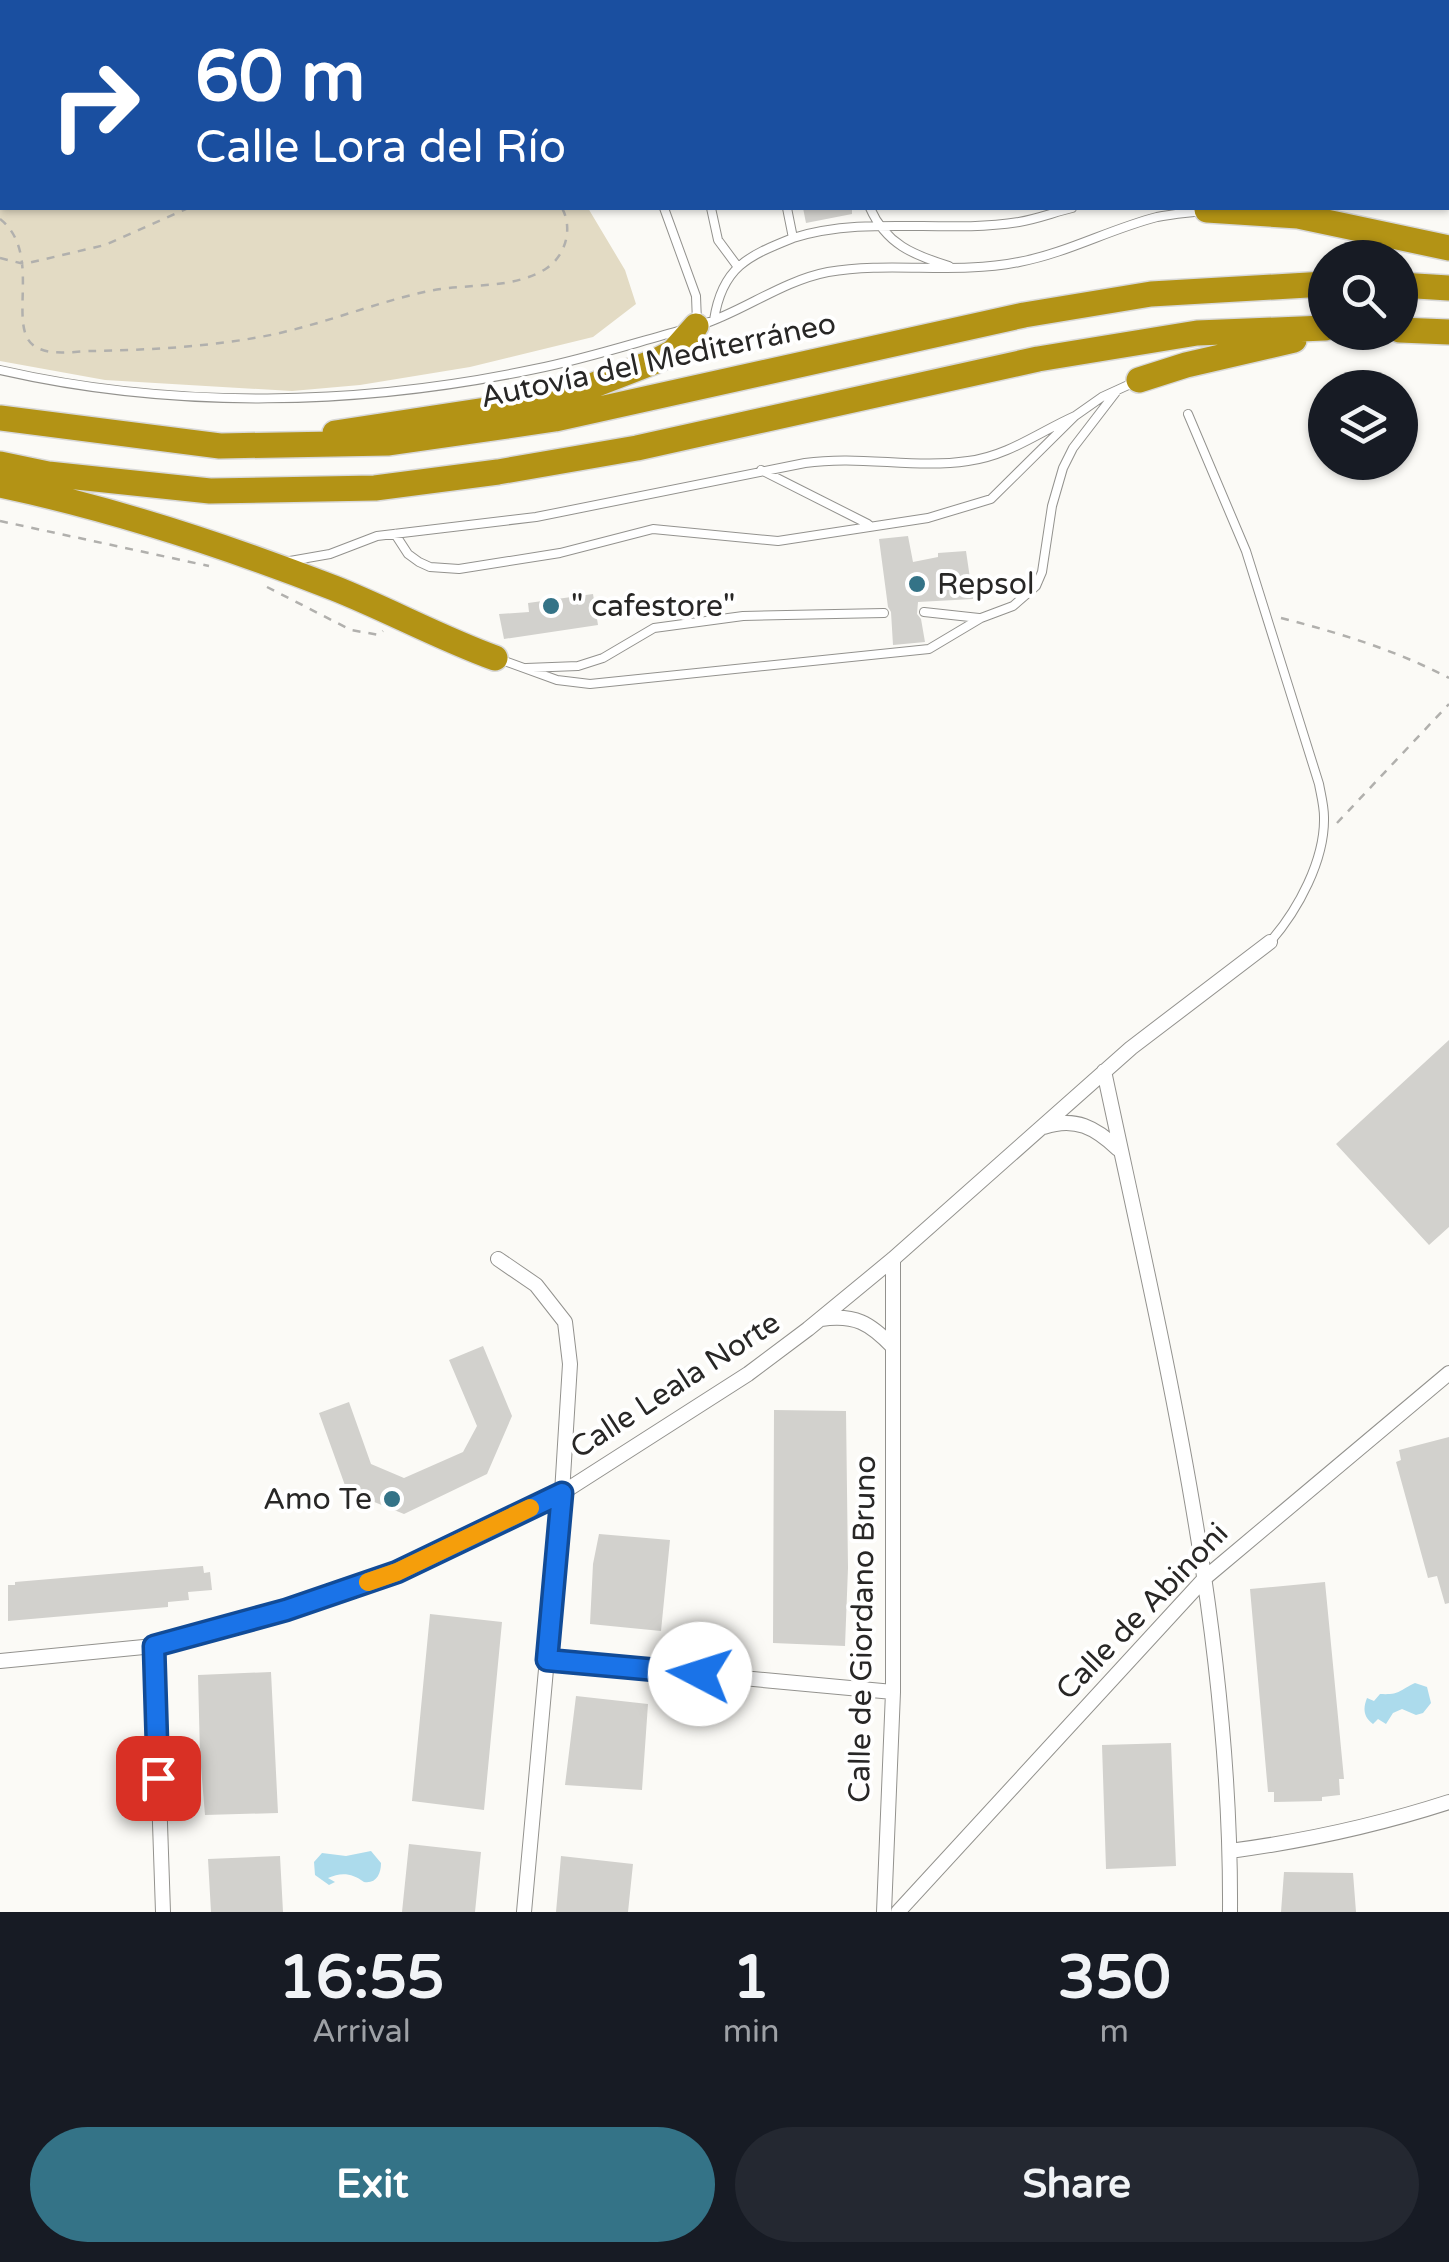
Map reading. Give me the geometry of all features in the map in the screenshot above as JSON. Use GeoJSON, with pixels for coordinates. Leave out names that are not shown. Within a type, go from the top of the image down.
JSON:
{"type":"FeatureCollection","features":[{"type":"Feature","properties":{"kind":"highway"},"geometry":{"type":"LineString","coordinates":[[1227,210],[1298,216],[1449,248]]}},
{"type":"Feature","properties":{"kind":"highway","name":"Autovía del Mediterráneo"},"geometry":{"type":"LineString","coordinates":[[0,418],[201,444],[389,444],[555,419],[1024,315],[1151,294],[1308,285]]}},
{"type":"Feature","properties":{"kind":"highway"},"geometry":{"type":"LineString","coordinates":[[1418,286],[1449,288]]}},
{"type":"Feature","properties":{"kind":"highway"},"geometry":{"type":"LineString","coordinates":[[292,445],[356,428],[558,399],[656,361],[673,352],[705,323]]}},
{"type":"Feature","properties":{"kind":"highway"},"geometry":{"type":"LineString","coordinates":[[0,464],[67,476],[210,491],[374,488],[637,448],[1074,353],[1197,334],[1308,331]]}},
{"type":"Feature","properties":{"kind":"highway"},"geometry":{"type":"LineString","coordinates":[[1418,331],[1449,332]]}},
{"type":"Feature","properties":{"kind":"highway"},"geometry":{"type":"LineString","coordinates":[[1129,384],[1186,365],[1308,334]]}},
{"type":"Feature","properties":{"kind":"highway"},"geometry":{"type":"LineString","coordinates":[[0,485],[125,516],[251,557],[495,658]]}},
{"type":"Feature","properties":{"kind":"street","name":"Calle Leala Norte"},"geometry":{"type":"LineString","coordinates":[[0,1661],[154,1646],[286,1610],[397,1572],[562,1493],[748,1374],[820,1319],[894,1260],[1104,1072],[1270,942]]}},
{"type":"Feature","properties":{"kind":"street"},"geometry":{"type":"LineString","coordinates":[[1104,1072],[1167,1357],[1206,1576],[1230,1850],[1230,1912]]}},
{"type":"Feature","properties":{"kind":"street"},"geometry":{"type":"LineString","coordinates":[[1039,1130],[1077,1123],[1100,1132],[1120,1151]]}},
{"type":"Feature","properties":{"kind":"street"},"geometry":{"type":"LineString","coordinates":[[498,1258],[536,1285],[565,1322],[570,1364],[524,1912]]}},
{"type":"Feature","properties":{"kind":"street","name":"Calle de Giordano Bruno"},"geometry":{"type":"LineString","coordinates":[[884,1912],[893,1692],[894,1260]]}},
{"type":"Feature","properties":{"kind":"street"},"geometry":{"type":"LineString","coordinates":[[820,1319],[860,1319],[893,1347]]}},
{"type":"Feature","properties":{"kind":"street","name":"Calle de Abinoni"},"geometry":{"type":"LineString","coordinates":[[898,1912],[1206,1576],[1449,1372]]}},
{"type":"Feature","properties":{"kind":"street"},"geometry":{"type":"LineString","coordinates":[[154,1646],[164,1912]]}},
{"type":"Feature","properties":{"kind":"street"},"geometry":{"type":"LineString","coordinates":[[547,1660],[893,1692]]}},
{"type":"Feature","properties":{"kind":"street"},"geometry":{"type":"LineString","coordinates":[[1230,1850],[1306,1840],[1449,1802]]}},
{"type":"Feature","properties":{"kind":"lane"},"geometry":{"type":"LineString","coordinates":[[665,210],[705,323]]}},
{"type":"Feature","properties":{"kind":"lane"},"geometry":{"type":"LineString","coordinates":[[711,210],[718,240],[738,267]]}},
{"type":"Feature","properties":{"kind":"lane"},"geometry":{"type":"LineString","coordinates":[[788,210],[793,238]]}},
{"type":"Feature","properties":{"kind":"lane"},"geometry":{"type":"LineString","coordinates":[[871,210],[878,225],[904,249],[958,268]]}},
{"type":"Feature","properties":{"kind":"lane"},"geometry":{"type":"LineString","coordinates":[[705,323],[728,277],[749,255],[827,227],[1019,222],[1064,210]]}},
{"type":"Feature","properties":{"kind":"lane"},"geometry":{"type":"LineString","coordinates":[[0,370],[59,382],[200,397],[336,397],[460,382],[537,369],[705,323],[800,280],[826,273],[958,268],[1045,257],[1158,217],[1227,210]]}},
{"type":"Feature","properties":{"kind":"lane"},"geometry":{"type":"LineString","coordinates":[[1325,210],[1362,228]]}},
{"type":"Feature","properties":{"kind":"lane"},"geometry":{"type":"LineString","coordinates":[[251,557],[286,562],[309,560],[366,538],[536,516],[761,470],[850,458],[969,461],[1002,453],[1129,384]]}},
{"type":"Feature","properties":{"kind":"lane"},"geometry":{"type":"LineString","coordinates":[[495,658],[556,680],[590,684],[928,650],[982,618],[1013,606],[1036,586],[1042,572],[1052,506],[1073,448],[1129,384]]}},
{"type":"Feature","properties":{"kind":"lane"},"geometry":{"type":"LineString","coordinates":[[1188,414],[1246,551],[1319,784],[1324,818],[1305,889],[1288,921],[1270,942]]}},
{"type":"Feature","properties":{"kind":"lane"},"geometry":{"type":"LineString","coordinates":[[394,534],[408,554],[430,568],[459,569],[560,552],[653,529],[778,541],[928,518],[990,499],[1075,416]]}},
{"type":"Feature","properties":{"kind":"lane"},"geometry":{"type":"LineString","coordinates":[[761,470],[871,526]]}},
{"type":"Feature","properties":{"kind":"lane"},"geometry":{"type":"LineString","coordinates":[[924,612],[982,618]]}},
{"type":"Feature","properties":{"kind":"lane"},"geometry":{"type":"LineString","coordinates":[[522,668],[578,666],[603,658],[654,628],[743,616],[884,613]]}},
{"type":"Feature","properties":{"kind":"path"},"geometry":{"type":"LineString","coordinates":[[0,258],[24,264],[104,245],[183,210]]}},
{"type":"Feature","properties":{"kind":"path"},"geometry":{"type":"LineString","coordinates":[[0,218],[12,228],[24,264],[24,330],[32,345],[49,352],[154,348],[261,337],[429,291],[528,278],[551,266],[562,252],[568,234],[562,210]]}},
{"type":"Feature","properties":{"kind":"path"},"geometry":{"type":"LineString","coordinates":[[0,522],[215,567]]}},
{"type":"Feature","properties":{"kind":"path"},"geometry":{"type":"LineString","coordinates":[[266,586],[351,630],[378,635],[400,616]]}},
{"type":"Feature","properties":{"kind":"path"},"geometry":{"type":"LineString","coordinates":[[1265,614],[1346,634],[1410,658],[1449,678]]}},
{"type":"Feature","properties":{"kind":"path"},"geometry":{"type":"LineString","coordinates":[[1320,838],[1449,704]]}},
{"type":"Feature","properties":{"kind":"shaded area"},"geometry":{"type":"Polygon","coordinates":[[[0,210],[589,210],[625,270],[636,304],[593,337],[470,367],[360,385],[292,391],[105,380],[0,361],[0,210]]]}},
{"type":"Feature","properties":{"kind":"water"},"geometry":{"type":"Polygon","coordinates":[[[1415,1683],[1427,1687],[1431,1703],[1423,1713],[1416,1715],[1402,1709],[1393,1713],[1386,1724],[1378,1719],[1373,1724],[1367,1718],[1367,1698],[1374,1701],[1380,1694],[1395,1693],[1415,1683]]]}},
{"type":"Feature","properties":{"kind":"water"},"geometry":{"type":"Polygon","coordinates":[[[371,1851],[381,1863],[375,1880],[364,1882],[342,1874],[328,1878],[335,1882],[329,1885],[315,1875],[314,1862],[322,1853],[346,1856],[371,1851]]]}},
{"type":"Feature","properties":{"kind":"building"},"geometry":{"type":"Polygon","coordinates":[[[803,210],[852,210],[852,214],[806,223],[803,210]]]}},
{"type":"Feature","properties":{"kind":"building"},"geometry":{"type":"Polygon","coordinates":[[[908,536],[913,562],[938,557],[938,553],[966,551],[973,599],[918,602],[917,614],[925,642],[893,645],[879,539],[908,536]]]}},
{"type":"Feature","properties":{"kind":"building"},"geometry":{"type":"Polygon","coordinates":[[[593,594],[598,625],[504,639],[499,614],[529,612],[528,603],[593,594]]]}},
{"type":"Feature","properties":{"kind":"building"},"geometry":{"type":"Polygon","coordinates":[[[1449,1040],[1449,1227],[1429,1245],[1336,1144],[1449,1040]]]}},
{"type":"Feature","properties":{"kind":"building"},"geometry":{"type":"Polygon","coordinates":[[[483,1346],[512,1416],[487,1474],[404,1514],[347,1491],[319,1413],[349,1402],[371,1464],[404,1478],[463,1452],[477,1426],[449,1360],[483,1346]]]}},
{"type":"Feature","properties":{"kind":"building"},"geometry":{"type":"Polygon","coordinates":[[[774,1410],[846,1411],[845,1646],[773,1643],[774,1410]]]}},
{"type":"Feature","properties":{"kind":"building"},"geometry":{"type":"Polygon","coordinates":[[[1449,1437],[1449,1603],[1445,1604],[1437,1576],[1428,1578],[1396,1462],[1401,1460],[1399,1450],[1449,1437]]]}},
{"type":"Feature","properties":{"kind":"building"},"geometry":{"type":"Polygon","coordinates":[[[599,1534],[670,1540],[661,1631],[590,1624],[599,1534]]]}},
{"type":"Feature","properties":{"kind":"building"},"geometry":{"type":"Polygon","coordinates":[[[203,1566],[204,1573],[210,1572],[212,1590],[188,1592],[189,1600],[168,1602],[168,1607],[8,1621],[8,1585],[15,1582],[203,1566]]]}},
{"type":"Feature","properties":{"kind":"building"},"geometry":{"type":"Polygon","coordinates":[[[1325,1582],[1344,1779],[1339,1779],[1340,1795],[1322,1797],[1322,1801],[1274,1802],[1274,1792],[1268,1792],[1250,1589],[1325,1582]]]}},
{"type":"Feature","properties":{"kind":"building"},"geometry":{"type":"Polygon","coordinates":[[[430,1614],[502,1622],[484,1810],[412,1801],[430,1614]]]}},
{"type":"Feature","properties":{"kind":"building"},"geometry":{"type":"Polygon","coordinates":[[[271,1672],[278,1813],[205,1815],[198,1675],[271,1672]]]}},
{"type":"Feature","properties":{"kind":"building"},"geometry":{"type":"Polygon","coordinates":[[[576,1696],[648,1704],[642,1790],[565,1785],[576,1696]]]}},
{"type":"Feature","properties":{"kind":"building"},"geometry":{"type":"Polygon","coordinates":[[[1171,1743],[1176,1866],[1106,1869],[1102,1745],[1171,1743]]]}},
{"type":"Feature","properties":{"kind":"building"},"geometry":{"type":"Polygon","coordinates":[[[409,1844],[481,1852],[475,1912],[402,1912],[409,1844]]]}},
{"type":"Feature","properties":{"kind":"building"},"geometry":{"type":"Polygon","coordinates":[[[280,1856],[283,1912],[211,1912],[208,1859],[280,1856]]]}},
{"type":"Feature","properties":{"kind":"building"},"geometry":{"type":"Polygon","coordinates":[[[561,1856],[633,1864],[628,1912],[556,1912],[561,1856]]]}},
{"type":"Feature","properties":{"kind":"building"},"geometry":{"type":"Polygon","coordinates":[[[1284,1872],[1353,1873],[1356,1912],[1281,1912],[1284,1872]]]}},
{"type":"Feature","properties":{"kind":"slow traffic"},"geometry":{"type":"LineString","coordinates":[[368,1582],[530,1508]]}},
{"type":"Feature","properties":{"kind":"place","name":"Repsol"},"geometry":{"type":"Point","coordinates":[917,584]}},
{"type":"Feature","properties":{"kind":"place","name":"\" cafestore\""},"geometry":{"type":"Point","coordinates":[551,606]}},
{"type":"Feature","properties":{"kind":"place","name":"Amo Te"},"geometry":{"type":"Point","coordinates":[392,1499]}},
{"type":"Feature","properties":{"kind":"route"},"geometry":{"type":"LineString","coordinates":[[158,1778],[154,1646],[286,1610],[397,1572],[562,1493],[547,1660],[700,1674]]}}]}
